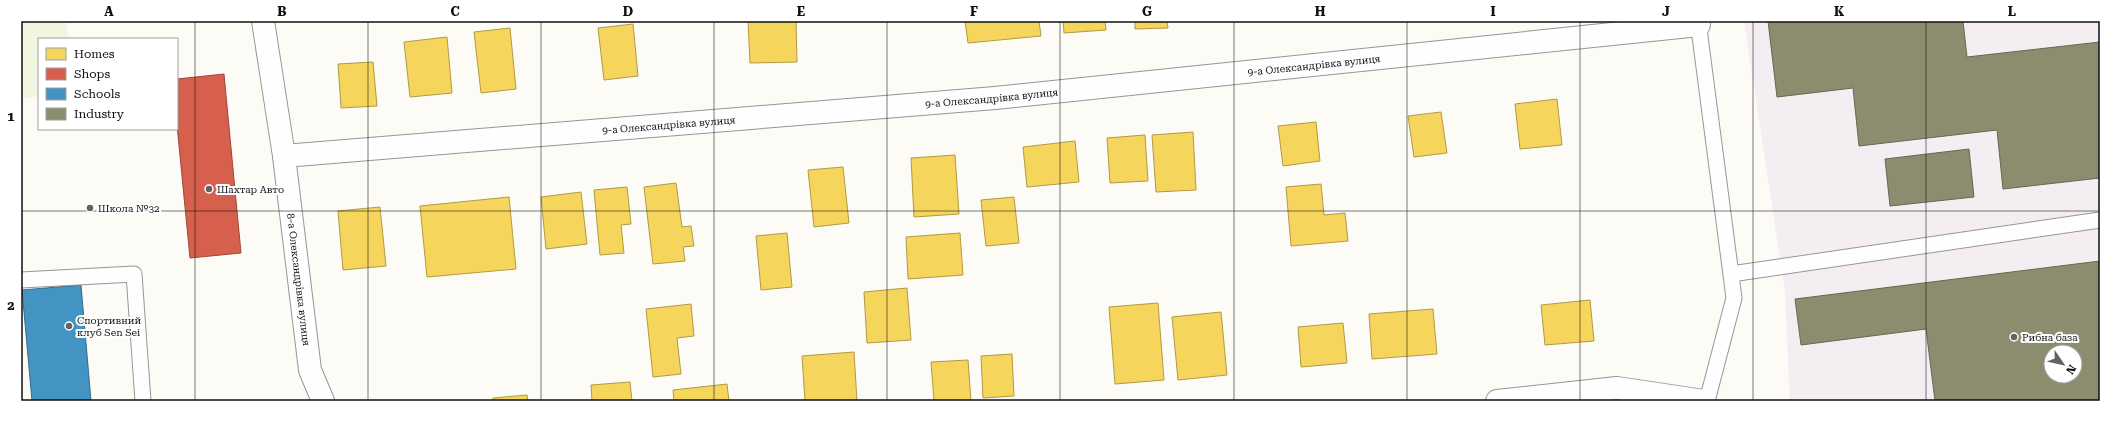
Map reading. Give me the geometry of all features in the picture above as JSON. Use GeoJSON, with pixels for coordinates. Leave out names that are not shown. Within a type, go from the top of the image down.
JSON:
{"type":"FeatureCollection","features":[{"type":"Feature","properties":{"kind":"street","name":"8-а Олександрівка вулиця"},"geometry":{"type":"LineString","coordinates":[[263,21],[284,156],[310,370],[323,401]]}},
{"type":"Feature","properties":{"kind":"street","name":"9-а Олександрівка вулиця"},"geometry":{"type":"LineString","coordinates":[[284,156],[995,98],[1699,23]]}},
{"type":"Feature","properties":{"kind":"street"},"geometry":{"type":"LineString","coordinates":[[1497,401],[1617,388],[1706,401]]}},
{"type":"Feature","properties":{"kind":"lane"},"geometry":{"type":"LineString","coordinates":[[1699,23],[1734,298],[1706,401]]}},
{"type":"Feature","properties":{"kind":"lane"},"geometry":{"type":"LineString","coordinates":[[1731,274],[2100,220]]}},
{"type":"Feature","properties":{"kind":"lane"},"geometry":{"type":"LineString","coordinates":[[21,280],[134,274],[143,401]]}},
{"type":"Feature","properties":{"kind":"shaded area"},"geometry":{"type":"Polygon","coordinates":[[[1744,21],[2100,21],[2100,401],[1790,401],[1785,292],[1744,21]]]}},
{"type":"Feature","properties":{"kind":"green space"},"geometry":{"type":"Polygon","coordinates":[[[21,21],[66,21],[69,38],[38,38],[38,96],[21,99],[21,21]]]}},
{"type":"Feature","properties":{"kind":"building: Homes"},"geometry":{"type":"Polygon","coordinates":[[[748,21],[796,21],[797,62],[750,63],[748,21]]]}},
{"type":"Feature","properties":{"kind":"building: Homes"},"geometry":{"type":"Polygon","coordinates":[[[965,21],[1039,21],[1041,36],[968,43],[965,21]]]}},
{"type":"Feature","properties":{"kind":"building: Homes"},"geometry":{"type":"Polygon","coordinates":[[[1063,21],[1105,21],[1106,30],[1064,33],[1063,21]]]}},
{"type":"Feature","properties":{"kind":"building: Homes"},"geometry":{"type":"Polygon","coordinates":[[[1135,21],[1167,21],[1168,28],[1135,29],[1135,21]]]}},
{"type":"Feature","properties":{"kind":"building: Homes"},"geometry":{"type":"Polygon","coordinates":[[[633,24],[638,76],[604,80],[598,28],[633,24]]]}},
{"type":"Feature","properties":{"kind":"building: Homes"},"geometry":{"type":"Polygon","coordinates":[[[510,28],[516,89],[481,93],[474,32],[510,28]]]}},
{"type":"Feature","properties":{"kind":"building: Homes"},"geometry":{"type":"Polygon","coordinates":[[[447,37],[452,93],[410,97],[404,42],[447,37]]]}},
{"type":"Feature","properties":{"kind":"building: Homes"},"geometry":{"type":"Polygon","coordinates":[[[373,62],[377,106],[341,108],[338,64],[373,62]]]}},
{"type":"Feature","properties":{"kind":"building: Homes"},"geometry":{"type":"Polygon","coordinates":[[[1557,99],[1562,145],[1520,149],[1515,104],[1557,99]]]}},
{"type":"Feature","properties":{"kind":"building: Homes"},"geometry":{"type":"Polygon","coordinates":[[[1441,112],[1447,153],[1414,157],[1408,116],[1441,112]]]}},
{"type":"Feature","properties":{"kind":"building: Homes"},"geometry":{"type":"Polygon","coordinates":[[[1316,122],[1320,161],[1283,166],[1278,126],[1316,122]]]}},
{"type":"Feature","properties":{"kind":"building: Homes"},"geometry":{"type":"Polygon","coordinates":[[[1193,132],[1196,190],[1156,192],[1152,135],[1193,132]]]}},
{"type":"Feature","properties":{"kind":"building: Homes"},"geometry":{"type":"Polygon","coordinates":[[[1145,135],[1148,181],[1110,183],[1107,138],[1145,135]]]}},
{"type":"Feature","properties":{"kind":"building: Homes"},"geometry":{"type":"Polygon","coordinates":[[[1075,141],[1079,182],[1027,187],[1023,147],[1075,141]]]}},
{"type":"Feature","properties":{"kind":"building: Homes"},"geometry":{"type":"Polygon","coordinates":[[[955,155],[959,214],[914,217],[911,158],[955,155]]]}},
{"type":"Feature","properties":{"kind":"building: Homes"},"geometry":{"type":"Polygon","coordinates":[[[843,167],[849,223],[814,227],[808,170],[843,167]]]}},
{"type":"Feature","properties":{"kind":"building: Homes"},"geometry":{"type":"Polygon","coordinates":[[[676,183],[682,227],[691,226],[694,246],[683,247],[685,261],[653,264],[644,187],[676,183]]]}},
{"type":"Feature","properties":{"kind":"building: Homes"},"geometry":{"type":"Polygon","coordinates":[[[1321,184],[1324,215],[1345,213],[1348,241],[1291,246],[1286,187],[1321,184]]]}},
{"type":"Feature","properties":{"kind":"building: Homes"},"geometry":{"type":"Polygon","coordinates":[[[627,187],[631,224],[621,225],[624,253],[600,255],[594,190],[627,187]]]}},
{"type":"Feature","properties":{"kind":"building: Homes"},"geometry":{"type":"Polygon","coordinates":[[[581,192],[587,244],[546,249],[541,197],[581,192]]]}},
{"type":"Feature","properties":{"kind":"building: Homes"},"geometry":{"type":"Polygon","coordinates":[[[509,197],[516,269],[427,277],[420,206],[509,197]]]}},
{"type":"Feature","properties":{"kind":"building: Homes"},"geometry":{"type":"Polygon","coordinates":[[[1014,197],[1019,243],[986,246],[981,200],[1014,197]]]}},
{"type":"Feature","properties":{"kind":"building: Homes"},"geometry":{"type":"Polygon","coordinates":[[[380,207],[386,266],[343,270],[338,211],[380,207]]]}},
{"type":"Feature","properties":{"kind":"building: Homes"},"geometry":{"type":"Polygon","coordinates":[[[787,233],[792,287],[761,290],[756,236],[787,233]]]}},
{"type":"Feature","properties":{"kind":"building: Homes"},"geometry":{"type":"Polygon","coordinates":[[[960,233],[963,275],[908,279],[906,237],[960,233]]]}},
{"type":"Feature","properties":{"kind":"building: Homes"},"geometry":{"type":"Polygon","coordinates":[[[907,288],[911,340],[867,343],[864,292],[907,288]]]}},
{"type":"Feature","properties":{"kind":"building: Homes"},"geometry":{"type":"Polygon","coordinates":[[[1590,300],[1594,341],[1545,345],[1541,305],[1590,300]]]}},
{"type":"Feature","properties":{"kind":"building: Homes"},"geometry":{"type":"Polygon","coordinates":[[[1158,303],[1164,380],[1115,384],[1109,307],[1158,303]]]}},
{"type":"Feature","properties":{"kind":"building: Homes"},"geometry":{"type":"Polygon","coordinates":[[[691,304],[694,336],[677,338],[681,374],[653,377],[646,309],[691,304]]]}},
{"type":"Feature","properties":{"kind":"building: Homes"},"geometry":{"type":"Polygon","coordinates":[[[1433,309],[1437,354],[1372,359],[1369,314],[1433,309]]]}},
{"type":"Feature","properties":{"kind":"building: Homes"},"geometry":{"type":"Polygon","coordinates":[[[1221,312],[1227,375],[1178,380],[1172,317],[1221,312]]]}},
{"type":"Feature","properties":{"kind":"building: Homes"},"geometry":{"type":"Polygon","coordinates":[[[1343,323],[1347,363],[1301,367],[1298,327],[1343,323]]]}},
{"type":"Feature","properties":{"kind":"building: Homes"},"geometry":{"type":"Polygon","coordinates":[[[854,352],[857,401],[805,401],[802,356],[854,352]]]}},
{"type":"Feature","properties":{"kind":"building: Homes"},"geometry":{"type":"Polygon","coordinates":[[[1012,354],[1014,396],[983,398],[981,356],[1012,354]]]}},
{"type":"Feature","properties":{"kind":"building: Homes"},"geometry":{"type":"Polygon","coordinates":[[[968,360],[971,401],[934,401],[931,362],[968,360]]]}},
{"type":"Feature","properties":{"kind":"building: Homes"},"geometry":{"type":"Polygon","coordinates":[[[630,382],[632,401],[592,401],[591,385],[630,382]]]}},
{"type":"Feature","properties":{"kind":"building: Homes"},"geometry":{"type":"Polygon","coordinates":[[[727,384],[729,401],[674,401],[673,390],[727,384]]]}},
{"type":"Feature","properties":{"kind":"building: Homes"},"geometry":{"type":"Polygon","coordinates":[[[527,395],[528,401],[493,401],[493,398],[527,395]]]}},
{"type":"Feature","properties":{"kind":"building: Shops","name":"Шахтар Авто"},"geometry":{"type":"Polygon","coordinates":[[[224,74],[241,253],[190,258],[177,130],[178,79],[224,74]]]}},
{"type":"Feature","properties":{"kind":"building: Schools"},"geometry":{"type":"Polygon","coordinates":[[[81,285],[91,401],[32,401],[22,290],[81,285]]]}},
{"type":"Feature","properties":{"kind":"building: Industry"},"geometry":{"type":"Polygon","coordinates":[[[1768,21],[1963,21],[1967,57],[2100,42],[2100,178],[2003,189],[1997,130],[1859,146],[1853,88],[1777,97],[1768,21]]]}},
{"type":"Feature","properties":{"kind":"building: Industry"},"geometry":{"type":"Polygon","coordinates":[[[1969,149],[1974,197],[1890,206],[1885,159],[1969,149]]]}},
{"type":"Feature","properties":{"kind":"building: Industry","name":"Рибна база"},"geometry":{"type":"Polygon","coordinates":[[[2100,261],[2100,401],[1935,401],[1926,329],[1801,345],[1795,299],[2100,261]]]}},
{"type":"Feature","properties":{"kind":"place","name":"Шахтар Авто"},"geometry":{"type":"Point","coordinates":[209,189]}},
{"type":"Feature","properties":{"kind":"place","name":"Школа №32"},"geometry":{"type":"Point","coordinates":[90,208]}},
{"type":"Feature","properties":{"kind":"place","name":"Спортивний клуб Sen Sei"},"geometry":{"type":"Point","coordinates":[69,326]}},
{"type":"Feature","properties":{"kind":"place","name":"Рибна база"},"geometry":{"type":"Point","coordinates":[2014,337]}}]}
